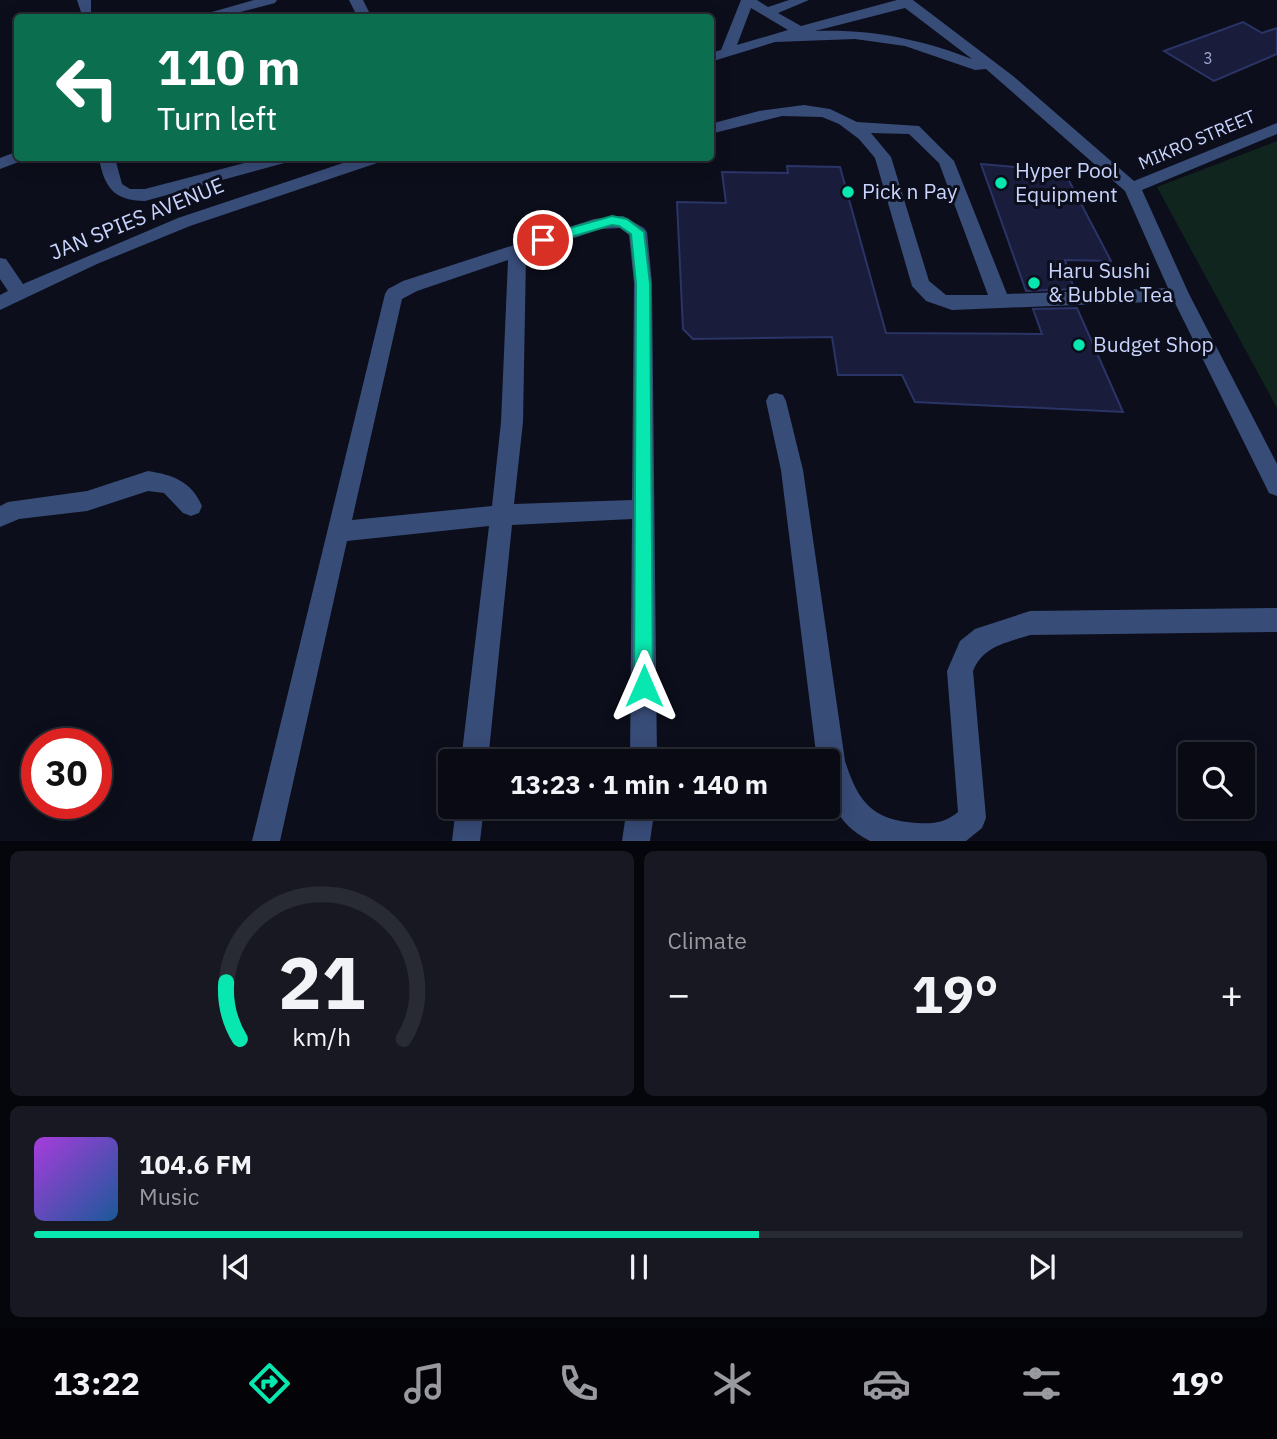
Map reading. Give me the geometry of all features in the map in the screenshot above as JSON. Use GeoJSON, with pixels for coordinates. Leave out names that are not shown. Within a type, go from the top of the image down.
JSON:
{"type":"FeatureCollection","features":[{"type":"Feature","properties":{"kind":"street"},"geometry":{"type":"LineString","coordinates":[[214,14],[270,0]]}},
{"type":"Feature","properties":{"kind":"street"},"geometry":{"type":"LineString","coordinates":[[727,53],[747,0],[799,31]]}},
{"type":"Feature","properties":{"kind":"street"},"geometry":{"type":"LineString","coordinates":[[767,12],[802,0]]}},
{"type":"Feature","properties":{"kind":"street"},"geometry":{"type":"LineString","coordinates":[[714,57],[774,37],[906,1],[1008,79],[1132,188],[1180,294],[1277,486]]}},
{"type":"Feature","properties":{"kind":"street"},"geometry":{"type":"LineString","coordinates":[[774,37],[850,35],[883,38],[946,53],[1008,79]]}},
{"type":"Feature","properties":{"kind":"street"},"geometry":{"type":"LineString","coordinates":[[714,128],[794,108],[814,110],[851,127],[873,143],[883,157],[919,281],[929,295],[952,303],[1180,294]]}},
{"type":"Feature","properties":{"kind":"street"},"geometry":{"type":"LineString","coordinates":[[851,127],[897,126],[913,129],[946,161],[1000,301]]}},
{"type":"Feature","properties":{"kind":"street","name":"MIKRO STREET"},"geometry":{"type":"LineString","coordinates":[[1132,188],[1277,128]]}},
{"type":"Feature","properties":{"kind":"street"},"geometry":{"type":"LineString","coordinates":[[108,161],[114,185],[130,196],[145,195],[271,161]]}},
{"type":"Feature","properties":{"kind":"street","name":"JAN SPIES AVENUE"},"geometry":{"type":"LineString","coordinates":[[0,303],[108,252],[196,217],[287,184],[364,161]]}},
{"type":"Feature","properties":{"kind":"street"},"geometry":{"type":"LineString","coordinates":[[266,841],[395,294],[568,231],[612,221],[623,222],[638,232],[643,284],[644,749]]}},
{"type":"Feature","properties":{"kind":"street"},"geometry":{"type":"LineString","coordinates":[[476,749],[512,422],[517,249]]}},
{"type":"Feature","properties":{"kind":"street"},"geometry":{"type":"LineString","coordinates":[[0,264],[19,293]]}},
{"type":"Feature","properties":{"kind":"street"},"geometry":{"type":"LineString","coordinates":[[776,401],[792,470],[831,761],[845,800],[860,818],[880,833],[938,839],[960,831],[972,818],[960,671],[969,650],[984,638],[1031,622],[1277,620]]}},
{"type":"Feature","properties":{"kind":"street"},"geometry":{"type":"LineString","coordinates":[[0,517],[16,509],[87,501],[148,481],[170,484],[191,506]]}},
{"type":"Feature","properties":{"kind":"street"},"geometry":{"type":"LineString","coordinates":[[339,532],[502,515],[643,509]]}},
{"type":"Feature","properties":{"kind":"street"},"geometry":{"type":"LineString","coordinates":[[466,841],[469,819]]}},
{"type":"Feature","properties":{"kind":"street"},"geometry":{"type":"LineString","coordinates":[[636,841],[639,819]]}},
{"type":"Feature","properties":{"kind":"green space"},"geometry":{"type":"Polygon","coordinates":[[[1277,141],[1277,408],[1157,187],[1277,141]]]}},
{"type":"Feature","properties":{"kind":"building"},"geometry":{"type":"Polygon","coordinates":[[[1243,22],[1262,33],[1277,28],[1277,54],[1214,81],[1164,51],[1243,22]]]}},
{"type":"Feature","properties":{"kind":"building"},"geometry":{"type":"Polygon","coordinates":[[[981,164],[1061,171],[1066,175],[1111,261],[1065,260],[1074,289],[1026,291],[981,164]]]}},
{"type":"Feature","properties":{"kind":"building"},"geometry":{"type":"Polygon","coordinates":[[[787,166],[840,167],[886,333],[1042,334],[1033,309],[1077,308],[1123,412],[915,402],[902,375],[838,375],[832,337],[693,339],[683,329],[677,202],[726,203],[722,172],[788,173],[787,166]]]}},
{"type":"Feature","properties":{"kind":"place","name":"Hyper Pool Equipment"},"geometry":{"type":"Point","coordinates":[1001,183]}},
{"type":"Feature","properties":{"kind":"place","name":"Pick n Pay"},"geometry":{"type":"Point","coordinates":[848,192]}},
{"type":"Feature","properties":{"kind":"place","name":"Haru Sushi & Bubble Tea"},"geometry":{"type":"Point","coordinates":[1034,283]}},
{"type":"Feature","properties":{"kind":"place","name":"Budget Shop"},"geometry":{"type":"Point","coordinates":[1079,345]}},
{"type":"Feature","properties":{"kind":"route"},"geometry":{"type":"LineString","coordinates":[[543,240],[612,221],[623,222],[638,232],[643,284],[644,686]]}}]}
